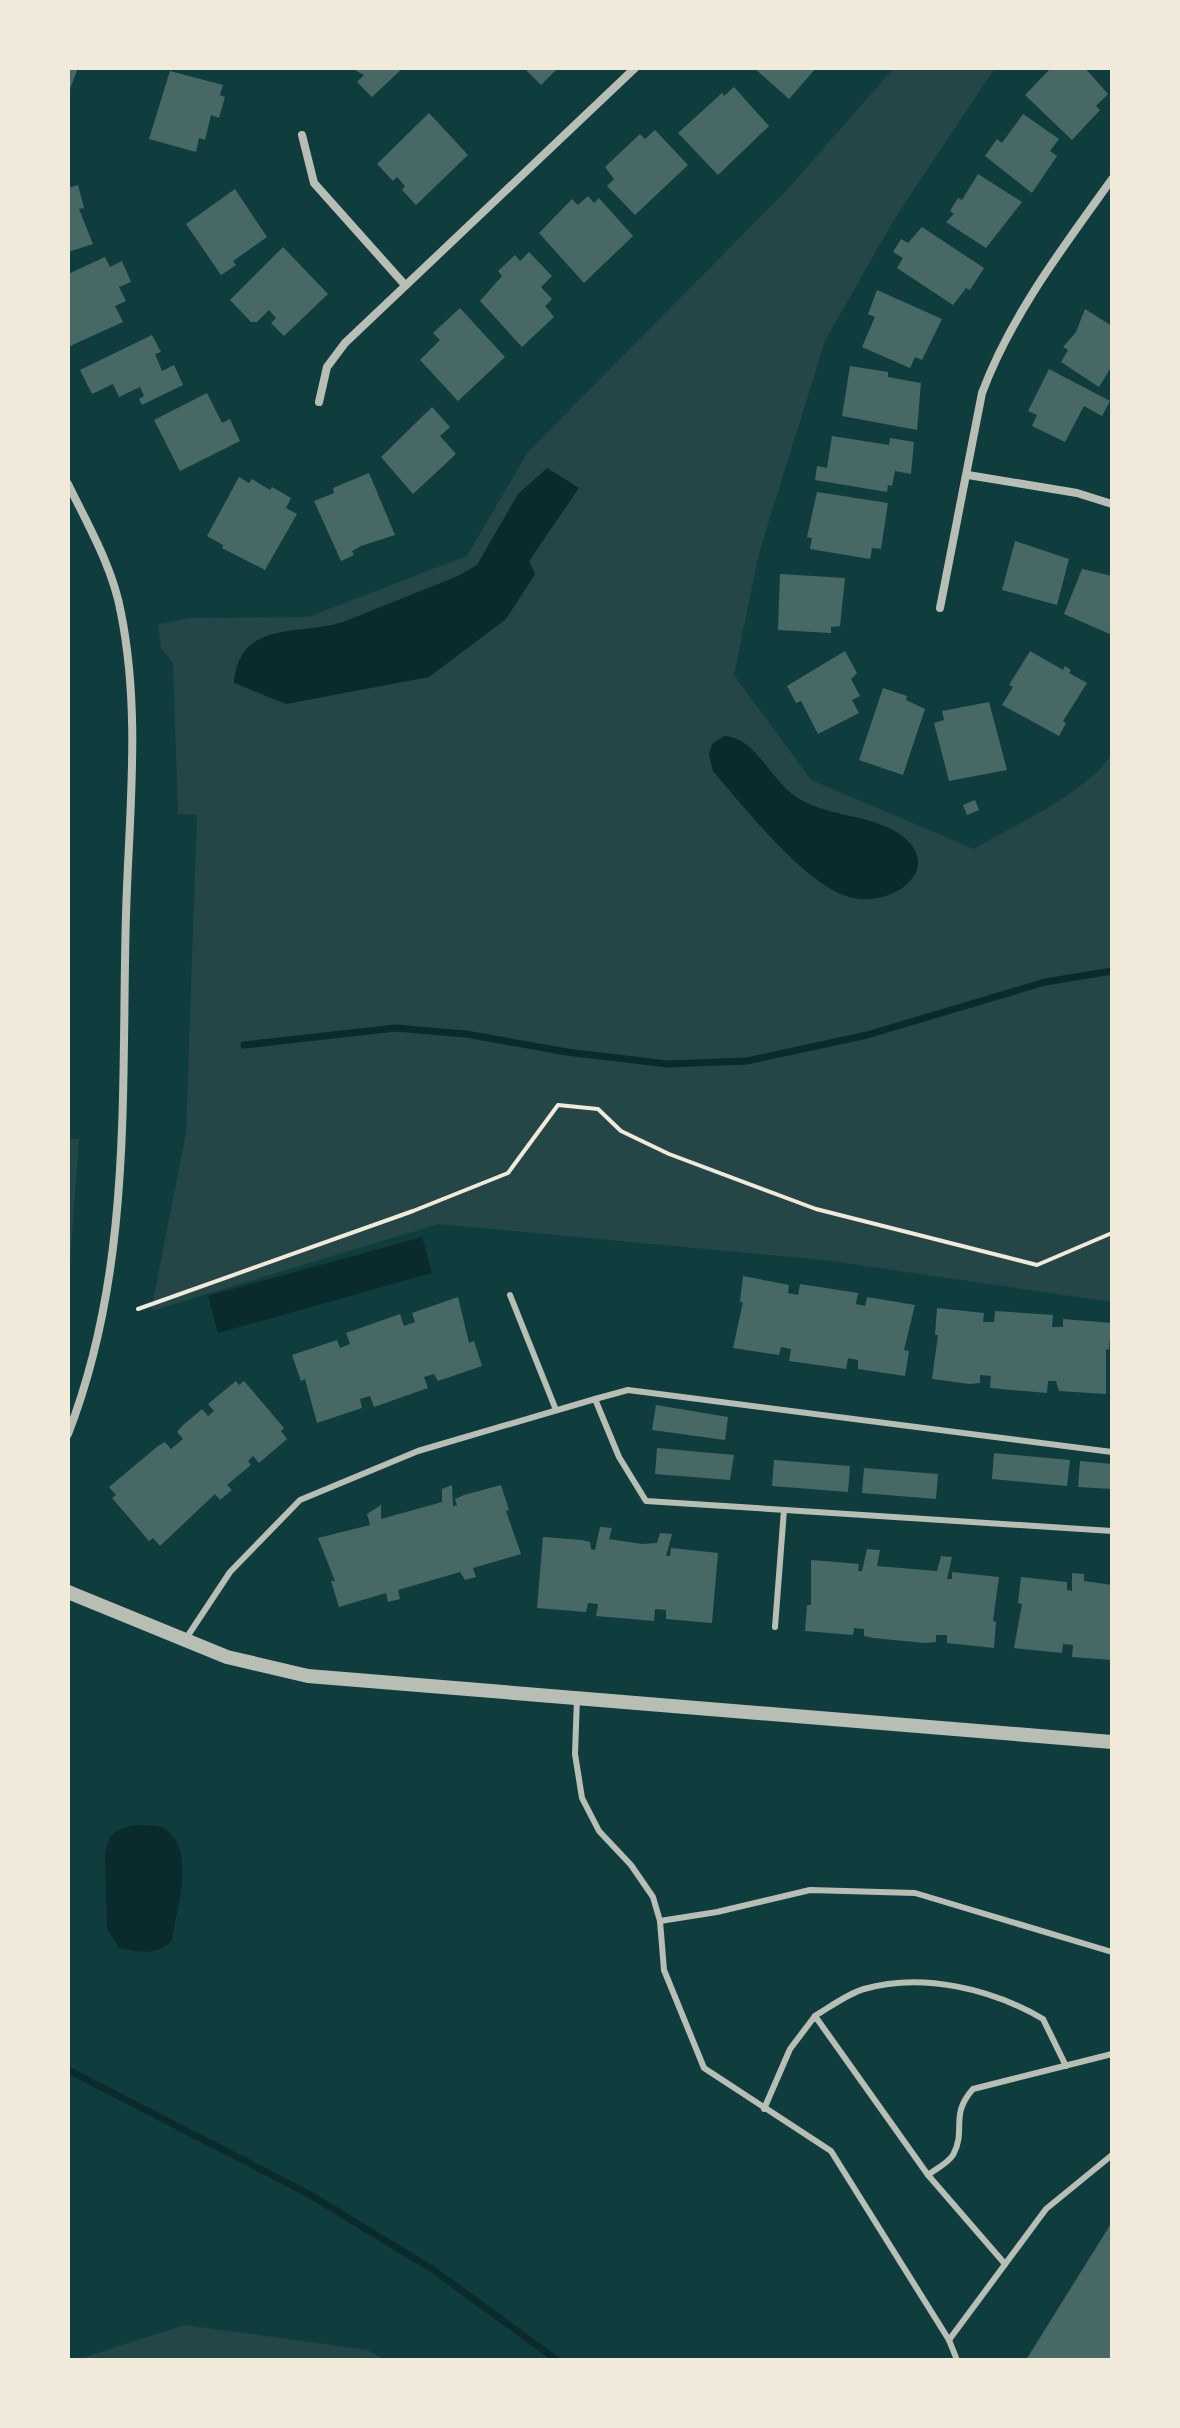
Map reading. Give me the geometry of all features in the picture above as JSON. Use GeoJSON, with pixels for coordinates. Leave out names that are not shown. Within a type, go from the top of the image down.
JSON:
{"type":"FeatureCollection","features":[{"type":"Feature","properties":{"kind":"street"},"geometry":{"type":"LineString","coordinates":[[319,402],[327,367],[345,343],[635,68]]}},
{"type":"Feature","properties":{"kind":"street"},"geometry":{"type":"LineString","coordinates":[[302,135],[307,164],[319,192],[405,285]]}},
{"type":"Feature","properties":{"kind":"street"},"geometry":{"type":"LineString","coordinates":[[940,608],[982,393],[1006,336],[1112,179]]}},
{"type":"Feature","properties":{"kind":"street"},"geometry":{"type":"LineString","coordinates":[[968,475],[1077,493],[1112,504]]}},
{"type":"Feature","properties":{"kind":"street"},"geometry":{"type":"LineString","coordinates":[[68,484],[93,536],[121,609],[134,701],[119,1214],[103,1323],[91,1375],[68,1434]]}},
{"type":"Feature","properties":{"kind":"street"},"geometry":{"type":"LineString","coordinates":[[68,1592],[265,1669],[308,1676],[1112,1742]]}},
{"type":"Feature","properties":{"kind":"lane"},"geometry":{"type":"LineString","coordinates":[[510,1295],[556,1410]]}},
{"type":"Feature","properties":{"kind":"lane"},"geometry":{"type":"LineString","coordinates":[[185,1640],[230,1572],[300,1500],[418,1451],[628,1390],[1112,1452]]}},
{"type":"Feature","properties":{"kind":"lane"},"geometry":{"type":"LineString","coordinates":[[595,1399],[619,1457],[646,1501],[1112,1531]]}},
{"type":"Feature","properties":{"kind":"lane"},"geometry":{"type":"LineString","coordinates":[[775,1627],[784,1510]]}},
{"type":"Feature","properties":{"kind":"lane"},"geometry":{"type":"LineString","coordinates":[[577,1698],[575,1754],[582,1798],[599,1831],[643,1881],[660,1921],[664,1970],[704,2068],[831,2151],[949,2340],[957,2360]]}},
{"type":"Feature","properties":{"kind":"lane"},"geometry":{"type":"LineString","coordinates":[[660,1921],[717,1912],[810,1890],[915,1893],[1112,1952]]}},
{"type":"Feature","properties":{"kind":"lane"},"geometry":{"type":"LineString","coordinates":[[764,2109],[790,2049],[815,2016],[860,1990],[890,1983],[925,1982],[950,1986],[989,1996],[1043,2019],[1066,2066]]}},
{"type":"Feature","properties":{"kind":"lane"},"geometry":{"type":"LineString","coordinates":[[815,2016],[928,2175],[1005,2264]]}},
{"type":"Feature","properties":{"kind":"lane"},"geometry":{"type":"LineString","coordinates":[[928,2175],[952,2157],[957,2140],[960,2104],[973,2089],[1112,2054]]}},
{"type":"Feature","properties":{"kind":"lane"},"geometry":{"type":"LineString","coordinates":[[949,2340],[1046,2209],[1112,2155]]}},
{"type":"Feature","properties":{"kind":"path"},"geometry":{"type":"LineString","coordinates":[[138,1309],[399,1216],[508,1173],[558,1105],[598,1109],[621,1131],[669,1154],[816,1209],[1037,1265],[1112,1233]]}},
{"type":"Feature","properties":{"kind":"shaded area"},"geometry":{"type":"Polygon","coordinates":[[[894,68],[995,68],[892,223],[825,341],[759,553],[734,675],[811,780],[974,849],[1068,795],[1086,782],[1112,754],[1112,1302],[824,1260],[438,1224],[151,1311],[186,1133],[197,815],[178,814],[173,663],[161,648],[158,624],[190,618],[308,617],[467,556],[528,452],[784,193],[894,68]]]}},
{"type":"Feature","properties":{"kind":"shaded area"},"geometry":{"type":"Polygon","coordinates":[[[547,468],[579,488],[529,561],[535,574],[506,619],[429,677],[286,704],[234,683],[238,663],[247,648],[259,639],[343,622],[458,576],[477,565],[518,494],[547,468]]]}},
{"type":"Feature","properties":{"kind":"shaded area"},"geometry":{"type":"Polygon","coordinates":[[[724,736],[745,743],[786,788],[806,803],[873,822],[898,833],[912,846],[918,859],[916,872],[908,883],[880,898],[863,899],[846,896],[811,875],[757,822],[713,771],[709,755],[712,744],[724,736]]]}},
{"type":"Feature","properties":{"kind":"shaded area"},"geometry":{"type":"Polygon","coordinates":[[[68,1139],[79,1139],[68,1291],[68,1139]]]}},
{"type":"Feature","properties":{"kind":"shaded area"},"geometry":{"type":"Polygon","coordinates":[[[422,1237],[432,1273],[218,1333],[208,1296],[422,1237]]]}},
{"type":"Feature","properties":{"kind":"shaded area"},"geometry":{"type":"Polygon","coordinates":[[[132,1825],[163,1828],[174,1837],[180,1849],[182,1880],[172,1941],[153,1951],[119,1948],[107,1929],[105,1853],[109,1839],[116,1831],[132,1825]]]}},
{"type":"Feature","properties":{"kind":"shaded area"},"geometry":{"type":"Polygon","coordinates":[[[184,2325],[368,2350],[384,2360],[76,2360],[184,2325]]]}},
{"type":"Feature","properties":{"kind":"building"},"geometry":{"type":"Polygon","coordinates":[[[68,68],[78,68],[68,94],[68,68]]]}},
{"type":"Feature","properties":{"kind":"building"},"geometry":{"type":"Polygon","coordinates":[[[351,68],[403,68],[372,97],[357,82],[364,75],[351,68]]]}},
{"type":"Feature","properties":{"kind":"building"},"geometry":{"type":"Polygon","coordinates":[[[524,68],[558,68],[541,85],[524,68]]]}},
{"type":"Feature","properties":{"kind":"building"},"geometry":{"type":"Polygon","coordinates":[[[754,68],[816,68],[789,99],[754,68]]]}},
{"type":"Feature","properties":{"kind":"building"},"geometry":{"type":"Polygon","coordinates":[[[1051,68],[1085,68],[1108,94],[1096,106],[1100,110],[1072,140],[1025,95],[1051,68]]]}},
{"type":"Feature","properties":{"kind":"building"},"geometry":{"type":"Polygon","coordinates":[[[170,71],[223,85],[220,95],[225,97],[219,118],[211,115],[205,140],[199,138],[196,152],[149,139],[170,71]]]}},
{"type":"Feature","properties":{"kind":"building"},"geometry":{"type":"Polygon","coordinates":[[[734,87],[769,126],[718,175],[678,133],[722,93],[724,96],[734,87]]]}},
{"type":"Feature","properties":{"kind":"building"},"geometry":{"type":"Polygon","coordinates":[[[429,113],[468,155],[416,205],[402,190],[405,186],[397,177],[393,181],[377,164],[429,113]]]}},
{"type":"Feature","properties":{"kind":"building"},"geometry":{"type":"Polygon","coordinates":[[[1023,114],[1059,139],[1050,151],[1057,156],[1032,193],[985,156],[997,139],[1002,143],[1023,114]]]}},
{"type":"Feature","properties":{"kind":"building"},"geometry":{"type":"Polygon","coordinates":[[[655,130],[688,165],[635,215],[607,186],[614,179],[605,167],[640,134],[645,139],[655,130]]]}},
{"type":"Feature","properties":{"kind":"building"},"geometry":{"type":"Polygon","coordinates":[[[978,174],[1022,202],[986,248],[946,222],[954,214],[950,211],[958,198],[962,200],[978,174]]]}},
{"type":"Feature","properties":{"kind":"building"},"geometry":{"type":"Polygon","coordinates":[[[78,185],[84,208],[79,209],[93,244],[68,252],[68,188],[78,185]]]}},
{"type":"Feature","properties":{"kind":"building"},"geometry":{"type":"Polygon","coordinates":[[[235,189],[267,237],[233,261],[236,265],[221,275],[186,224],[235,189]]]}},
{"type":"Feature","properties":{"kind":"building"},"geometry":{"type":"Polygon","coordinates":[[[588,196],[594,203],[599,198],[633,236],[584,283],[539,233],[572,199],[578,205],[588,196]]]}},
{"type":"Feature","properties":{"kind":"building"},"geometry":{"type":"Polygon","coordinates":[[[922,227],[984,268],[970,290],[966,288],[953,305],[897,268],[903,258],[893,252],[901,239],[908,243],[922,227]]]}},
{"type":"Feature","properties":{"kind":"building"},"geometry":{"type":"Polygon","coordinates":[[[283,247],[328,294],[284,336],[271,323],[276,318],[269,310],[257,322],[251,322],[230,300],[283,247]]]}},
{"type":"Feature","properties":{"kind":"building"},"geometry":{"type":"Polygon","coordinates":[[[529,252],[552,276],[541,287],[552,299],[545,306],[554,317],[522,347],[480,301],[502,276],[498,271],[515,255],[520,261],[529,252]]]}},
{"type":"Feature","properties":{"kind":"building"},"geometry":{"type":"Polygon","coordinates":[[[105,257],[110,267],[122,261],[131,282],[119,287],[126,301],[115,306],[123,322],[68,347],[68,274],[105,257]]]}},
{"type":"Feature","properties":{"kind":"building"},"geometry":{"type":"Polygon","coordinates":[[[877,290],[942,319],[922,360],[915,357],[910,368],[862,347],[875,317],[868,314],[877,290]]]}},
{"type":"Feature","properties":{"kind":"building"},"geometry":{"type":"Polygon","coordinates":[[[460,308],[505,357],[458,401],[420,360],[440,340],[433,333],[460,308]]]}},
{"type":"Feature","properties":{"kind":"building"},"geometry":{"type":"Polygon","coordinates":[[[1085,309],[1112,326],[1112,366],[1099,387],[1061,362],[1068,350],[1063,347],[1076,332],[1085,309]]]}},
{"type":"Feature","properties":{"kind":"building"},"geometry":{"type":"Polygon","coordinates":[[[152,335],[161,352],[155,354],[162,371],[174,365],[183,385],[142,405],[139,399],[144,396],[140,387],[119,397],[113,384],[92,394],[80,370],[152,335]]]}},
{"type":"Feature","properties":{"kind":"building"},"geometry":{"type":"Polygon","coordinates":[[[850,366],[888,372],[888,377],[921,383],[917,430],[842,416],[850,366]]]}},
{"type":"Feature","properties":{"kind":"building"},"geometry":{"type":"Polygon","coordinates":[[[1049,369],[1110,401],[1102,416],[1084,406],[1065,442],[1032,426],[1037,415],[1028,411],[1049,369]]]}},
{"type":"Feature","properties":{"kind":"building"},"geometry":{"type":"Polygon","coordinates":[[[207,393],[222,423],[230,419],[240,441],[180,471],[154,420],[207,393]]]}},
{"type":"Feature","properties":{"kind":"building"},"geometry":{"type":"Polygon","coordinates":[[[432,407],[450,427],[440,436],[456,454],[413,494],[381,457],[432,407]]]}},
{"type":"Feature","properties":{"kind":"building"},"geometry":{"type":"Polygon","coordinates":[[[832,436],[889,445],[890,438],[914,442],[911,474],[895,471],[892,486],[888,485],[887,492],[815,480],[817,466],[827,468],[832,436]]]}},
{"type":"Feature","properties":{"kind":"building"},"geometry":{"type":"Polygon","coordinates":[[[369,473],[395,535],[361,546],[352,551],[354,555],[341,561],[314,501],[334,493],[333,488],[369,473]]]}},
{"type":"Feature","properties":{"kind":"building"},"geometry":{"type":"Polygon","coordinates":[[[239,477],[249,483],[252,479],[270,490],[272,487],[291,498],[286,508],[297,514],[265,570],[222,548],[223,545],[207,536],[239,477]]]}},
{"type":"Feature","properties":{"kind":"building"},"geometry":{"type":"Polygon","coordinates":[[[817,492],[888,503],[881,549],[872,548],[870,559],[810,549],[812,538],[807,537],[817,492]]]}},
{"type":"Feature","properties":{"kind":"building"},"geometry":{"type":"Polygon","coordinates":[[[1015,541],[1069,559],[1057,605],[1002,590],[1015,541]]]}},
{"type":"Feature","properties":{"kind":"building"},"geometry":{"type":"Polygon","coordinates":[[[1082,569],[1112,576],[1112,635],[1064,614],[1082,569]]]}},
{"type":"Feature","properties":{"kind":"building"},"geometry":{"type":"Polygon","coordinates":[[[780,574],[845,578],[840,626],[831,627],[831,633],[778,630],[780,574]]]}},
{"type":"Feature","properties":{"kind":"building"},"geometry":{"type":"Polygon","coordinates":[[[845,651],[857,673],[851,679],[860,696],[852,700],[859,713],[818,734],[801,701],[796,703],[787,686],[845,651]]]}},
{"type":"Feature","properties":{"kind":"building"},"geometry":{"type":"Polygon","coordinates":[[[1030,651],[1063,670],[1065,666],[1071,670],[1069,673],[1087,683],[1063,721],[1066,723],[1059,736],[1002,705],[1013,687],[1009,685],[1030,651]]]}},
{"type":"Feature","properties":{"kind":"building"},"geometry":{"type":"Polygon","coordinates":[[[883,688],[907,696],[906,700],[925,709],[903,775],[859,760],[883,688]]]}},
{"type":"Feature","properties":{"kind":"building"},"geometry":{"type":"Polygon","coordinates":[[[989,702],[1007,770],[949,781],[934,723],[944,720],[942,711],[989,702]]]}},
{"type":"Feature","properties":{"kind":"building"},"geometry":{"type":"Polygon","coordinates":[[[975,800],[979,810],[967,815],[963,805],[975,800]]]}},
{"type":"Feature","properties":{"kind":"building"},"geometry":{"type":"Polygon","coordinates":[[[743,1276],[789,1285],[788,1293],[798,1295],[800,1284],[858,1293],[856,1304],[865,1306],[867,1297],[915,1305],[904,1350],[909,1351],[905,1376],[858,1369],[858,1360],[848,1358],[846,1369],[789,1361],[791,1349],[781,1347],[779,1355],[733,1348],[743,1302],[740,1302],[743,1276]]]}},
{"type":"Feature","properties":{"kind":"building"},"geometry":{"type":"Polygon","coordinates":[[[458,1297],[469,1343],[474,1341],[482,1366],[438,1381],[434,1374],[424,1377],[428,1388],[374,1407],[370,1396],[360,1399],[362,1408],[317,1423],[305,1379],[301,1381],[292,1355],[337,1340],[340,1348],[350,1344],[346,1333],[400,1314],[404,1326],[415,1322],[412,1313],[458,1297]]]}},
{"type":"Feature","properties":{"kind":"building"},"geometry":{"type":"Polygon","coordinates":[[[937,1308],[984,1313],[983,1322],[994,1322],[995,1311],[1053,1315],[1052,1327],[1063,1327],[1063,1319],[1111,1323],[1109,1350],[1106,1349],[1106,1394],[1059,1391],[1056,1381],[1048,1381],[1047,1393],[990,1388],[991,1376],[980,1375],[980,1383],[970,1384],[932,1379],[938,1335],[935,1335],[937,1308]]]}},
{"type":"Feature","properties":{"kind":"building"},"geometry":{"type":"Polygon","coordinates":[[[236,1381],[239,1385],[244,1381],[284,1428],[281,1431],[287,1439],[259,1463],[253,1456],[248,1461],[251,1465],[227,1485],[232,1490],[220,1500],[215,1494],[160,1546],[153,1538],[149,1541],[112,1498],[116,1495],[109,1487],[158,1446],[165,1442],[171,1449],[183,1439],[177,1432],[182,1426],[202,1409],[208,1416],[214,1411],[208,1404],[236,1381]]]}},
{"type":"Feature","properties":{"kind":"building"},"geometry":{"type":"Polygon","coordinates":[[[656,1405],[728,1417],[725,1440],[652,1430],[656,1405]]]}},
{"type":"Feature","properties":{"kind":"building"},"geometry":{"type":"Polygon","coordinates":[[[657,1448],[734,1455],[730,1480],[655,1474],[657,1448]]]}},
{"type":"Feature","properties":{"kind":"building"},"geometry":{"type":"Polygon","coordinates":[[[994,1453],[1070,1460],[1067,1486],[992,1479],[994,1453]]]}},
{"type":"Feature","properties":{"kind":"building"},"geometry":{"type":"Polygon","coordinates":[[[774,1460],[850,1466],[848,1492],[772,1486],[774,1460]]]}},
{"type":"Feature","properties":{"kind":"building"},"geometry":{"type":"Polygon","coordinates":[[[1080,1461],[1112,1464],[1112,1489],[1078,1487],[1080,1461]]]}},
{"type":"Feature","properties":{"kind":"building"},"geometry":{"type":"Polygon","coordinates":[[[864,1468],[938,1474],[936,1499],[862,1493],[864,1468]]]}},
{"type":"Feature","properties":{"kind":"building"},"geometry":{"type":"Polygon","coordinates":[[[452,1485],[453,1506],[457,1505],[455,1499],[464,1495],[501,1485],[509,1510],[506,1511],[521,1554],[473,1568],[476,1577],[465,1580],[460,1572],[398,1590],[400,1599],[388,1602],[386,1593],[339,1607],[331,1581],[335,1581],[318,1538],[370,1525],[367,1514],[381,1505],[381,1519],[442,1502],[442,1489],[452,1485]]]}},
{"type":"Feature","properties":{"kind":"building"},"geometry":{"type":"Polygon","coordinates":[[[600,1527],[612,1528],[609,1539],[642,1544],[657,1543],[660,1533],[672,1534],[666,1556],[670,1556],[671,1548],[718,1553],[712,1623],[666,1619],[666,1610],[655,1609],[654,1621],[596,1616],[598,1604],[588,1603],[586,1612],[537,1608],[543,1537],[590,1542],[591,1549],[595,1550],[600,1527]]]}},
{"type":"Feature","properties":{"kind":"building"},"geometry":{"type":"Polygon","coordinates":[[[867,1549],[880,1550],[877,1566],[937,1571],[941,1556],[952,1557],[947,1579],[952,1579],[952,1572],[999,1577],[993,1621],[996,1622],[994,1648],[947,1643],[947,1635],[936,1635],[936,1642],[925,1643],[873,1638],[864,1636],[864,1629],[854,1628],[853,1635],[805,1631],[807,1605],[811,1605],[811,1560],[859,1564],[858,1571],[862,1571],[867,1549]]]}},
{"type":"Feature","properties":{"kind":"building"},"geometry":{"type":"Polygon","coordinates":[[[1072,1573],[1084,1574],[1084,1581],[1112,1585],[1112,1660],[1072,1657],[1073,1645],[1063,1644],[1062,1653],[1014,1648],[1022,1604],[1018,1603],[1021,1577],[1067,1582],[1067,1590],[1072,1591],[1072,1573]]]}},
{"type":"Feature","properties":{"kind":"building"},"geometry":{"type":"Polygon","coordinates":[[[1112,2222],[1112,2360],[1026,2360],[1112,2222]]]}},
{"type":"Feature","properties":{"kind":"waterway"},"geometry":{"type":"LineString","coordinates":[[244,1045],[395,1028],[466,1034],[567,1052],[667,1064],[747,1061],[867,1035],[1045,982],[1112,971]]}},
{"type":"Feature","properties":{"kind":"waterway"},"geometry":{"type":"LineString","coordinates":[[68,2070],[307,2193],[432,2269],[557,2360]]}}]}
